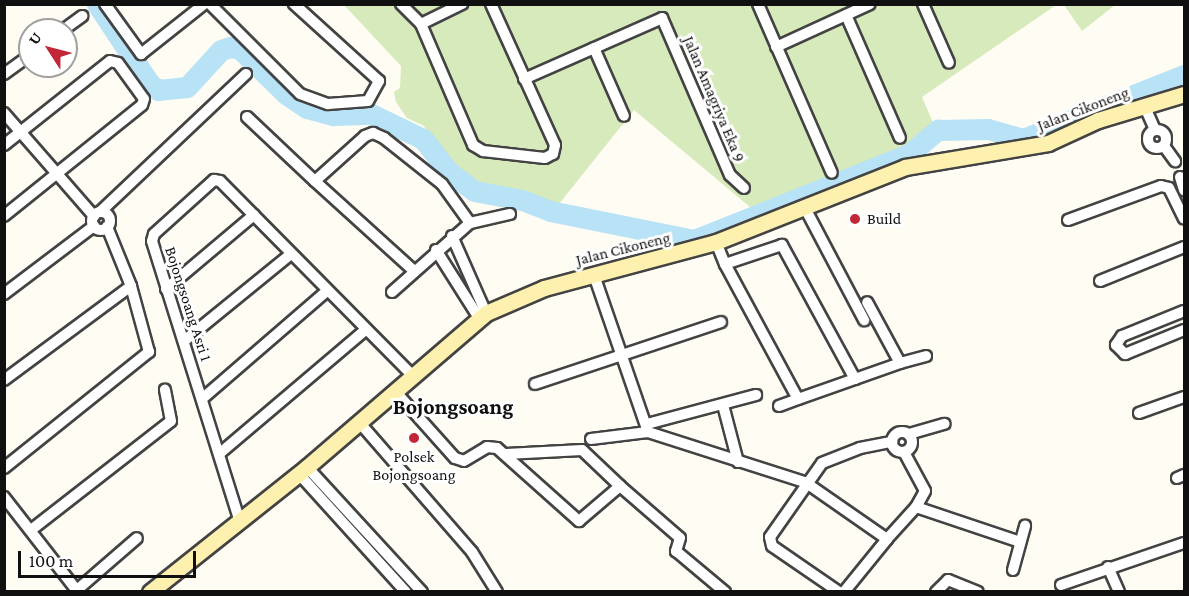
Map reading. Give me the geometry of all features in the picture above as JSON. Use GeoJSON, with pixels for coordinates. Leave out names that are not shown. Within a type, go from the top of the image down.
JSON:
{"type":"FeatureCollection","features":[{"type":"Feature","properties":{"kind":"street"},"geometry":{"type":"LineString","coordinates":[[105,4],[141,54],[204,4]]}},
{"type":"Feature","properties":{"kind":"street"},"geometry":{"type":"LineString","coordinates":[[210,4],[300,94],[328,104],[368,101],[379,81],[294,4]]}},
{"type":"Feature","properties":{"kind":"street"},"geometry":{"type":"LineString","coordinates":[[401,4],[410,10],[421,24],[473,145],[483,151],[545,158],[553,154],[555,145],[491,4]]}},
{"type":"Feature","properties":{"kind":"street"},"geometry":{"type":"LineString","coordinates":[[421,24],[462,4]]}},
{"type":"Feature","properties":{"kind":"street"},"geometry":{"type":"LineString","coordinates":[[758,4],[832,173]]}},
{"type":"Feature","properties":{"kind":"street"},"geometry":{"type":"LineString","coordinates":[[776,47],[870,4]]}},
{"type":"Feature","properties":{"kind":"street"},"geometry":{"type":"LineString","coordinates":[[923,4],[949,63]]}},
{"type":"Feature","properties":{"kind":"street"},"geometry":{"type":"LineString","coordinates":[[846,15],[900,138]]}},
{"type":"Feature","properties":{"kind":"street"},"geometry":{"type":"LineString","coordinates":[[78,19],[82,16]]}},
{"type":"Feature","properties":{"kind":"street","name":"Jalan Amagriya Eka 9"},"geometry":{"type":"LineString","coordinates":[[594,48],[662,18],[730,175],[744,188]]}},
{"type":"Feature","properties":{"kind":"street"},"geometry":{"type":"LineString","coordinates":[[524,79],[594,48],[624,116]]}},
{"type":"Feature","properties":{"kind":"street"},"geometry":{"type":"LineString","coordinates":[[4,146],[110,61],[118,63],[144,102],[4,216]]}},
{"type":"Feature","properties":{"kind":"street"},"geometry":{"type":"LineString","coordinates":[[4,74],[18,64]]}},
{"type":"Feature","properties":{"kind":"street"},"geometry":{"type":"LineString","coordinates":[[4,294],[96,218],[246,74]]}},
{"type":"Feature","properties":{"kind":"street","name":"Jalan Cikoneng"},"geometry":{"type":"LineString","coordinates":[[150,591],[303,470],[483,315],[544,288],[716,242],[905,167],[1048,143],[1098,120],[1185,94]]}},
{"type":"Feature","properties":{"kind":"street"},"geometry":{"type":"LineString","coordinates":[[1144,105],[1155,130],[1165,134],[1164,146],[1175,161]]}},
{"type":"Feature","properties":{"kind":"street"},"geometry":{"type":"LineString","coordinates":[[4,113],[57,175],[107,227],[131,286],[150,346],[147,356],[4,468]]}},
{"type":"Feature","properties":{"kind":"street"},"geometry":{"type":"LineString","coordinates":[[247,117],[413,270]]}},
{"type":"Feature","properties":{"kind":"street"},"geometry":{"type":"LineString","coordinates":[[315,181],[365,136],[373,133],[442,184],[470,223]]}},
{"type":"Feature","properties":{"kind":"street"},"geometry":{"type":"LineString","coordinates":[[1180,177],[1185,190]]}},
{"type":"Feature","properties":{"kind":"street","name":"Bojongsoang Asri 1"},"geometry":{"type":"LineString","coordinates":[[240,522],[166,289],[152,237],[214,180],[220,181],[413,376]]}},
{"type":"Feature","properties":{"kind":"street"},"geometry":{"type":"LineString","coordinates":[[1068,220],[1161,186],[1169,188],[1185,219]]}},
{"type":"Feature","properties":{"kind":"street"},"geometry":{"type":"LineString","coordinates":[[805,208],[864,320]]}},
{"type":"Feature","properties":{"kind":"street"},"geometry":{"type":"LineString","coordinates":[[392,292],[413,270],[470,223],[510,214]]}},
{"type":"Feature","properties":{"kind":"street"},"geometry":{"type":"LineString","coordinates":[[166,289],[254,215]]}},
{"type":"Feature","properties":{"kind":"street"},"geometry":{"type":"LineString","coordinates":[[96,218],[110,217],[107,227]]}},
{"type":"Feature","properties":{"kind":"street"},"geometry":{"type":"LineString","coordinates":[[452,236],[483,315]]}},
{"type":"Feature","properties":{"kind":"street"},"geometry":{"type":"LineString","coordinates":[[716,242],[725,264],[798,399]]}},
{"type":"Feature","properties":{"kind":"street"},"geometry":{"type":"LineString","coordinates":[[725,264],[782,245],[855,379]]}},
{"type":"Feature","properties":{"kind":"street"},"geometry":{"type":"LineString","coordinates":[[1100,281],[1185,247]]}},
{"type":"Feature","properties":{"kind":"street"},"geometry":{"type":"LineString","coordinates":[[436,250],[483,315]]}},
{"type":"Feature","properties":{"kind":"street"},"geometry":{"type":"LineString","coordinates":[[184,341],[291,254]]}},
{"type":"Feature","properties":{"kind":"street"},"geometry":{"type":"LineString","coordinates":[[594,275],[624,355],[647,428]]}},
{"type":"Feature","properties":{"kind":"street"},"geometry":{"type":"LineString","coordinates":[[4,380],[131,286]]}},
{"type":"Feature","properties":{"kind":"street"},"geometry":{"type":"LineString","coordinates":[[202,398],[327,291]]}},
{"type":"Feature","properties":{"kind":"street"},"geometry":{"type":"LineString","coordinates":[[867,302],[900,363]]}},
{"type":"Feature","properties":{"kind":"street"},"geometry":{"type":"LineString","coordinates":[[1185,310],[1122,336],[1116,345],[1125,354],[1185,330]]}},
{"type":"Feature","properties":{"kind":"street"},"geometry":{"type":"LineString","coordinates":[[535,384],[721,322]]}},
{"type":"Feature","properties":{"kind":"street"},"geometry":{"type":"LineString","coordinates":[[219,454],[365,330]]}},
{"type":"Feature","properties":{"kind":"street"},"geometry":{"type":"LineString","coordinates":[[780,406],[900,363],[926,356]]}},
{"type":"Feature","properties":{"kind":"street"},"geometry":{"type":"LineString","coordinates":[[31,530],[171,421],[165,390]]}},
{"type":"Feature","properties":{"kind":"street"},"geometry":{"type":"LineString","coordinates":[[395,391],[455,458],[464,461],[492,446],[506,454],[579,521],[620,486]]}},
{"type":"Feature","properties":{"kind":"street"},"geometry":{"type":"LineString","coordinates":[[591,439],[647,428],[756,395]]}},
{"type":"Feature","properties":{"kind":"street"},"geometry":{"type":"LineString","coordinates":[[1139,413],[1185,397]]}},
{"type":"Feature","properties":{"kind":"street"},"geometry":{"type":"LineString","coordinates":[[723,405],[738,462]]}},
{"type":"Feature","properties":{"kind":"street"},"geometry":{"type":"LineString","coordinates":[[359,422],[472,552],[493,590]]}},
{"type":"Feature","properties":{"kind":"street"},"geometry":{"type":"LineString","coordinates":[[844,591],[886,539],[916,507],[925,491],[904,452],[895,450],[892,442],[896,434],[909,434],[945,424]]}},
{"type":"Feature","properties":{"kind":"street"},"geometry":{"type":"LineString","coordinates":[[647,428],[738,462],[806,482],[886,539]]}},
{"type":"Feature","properties":{"kind":"street"},"geometry":{"type":"LineString","coordinates":[[904,452],[913,442],[909,434]]}},
{"type":"Feature","properties":{"kind":"street"},"geometry":{"type":"LineString","coordinates":[[839,591],[770,541],[806,482],[822,463],[837,456],[892,442]]}},
{"type":"Feature","properties":{"kind":"street"},"geometry":{"type":"LineString","coordinates":[[506,454],[582,450],[680,538],[676,551],[725,591]]}},
{"type":"Feature","properties":{"kind":"street"},"geometry":{"type":"LineString","coordinates":[[303,470],[406,591]]}},
{"type":"Feature","properties":{"kind":"street"},"geometry":{"type":"LineString","coordinates":[[303,470],[422,591]]}},
{"type":"Feature","properties":{"kind":"street"},"geometry":{"type":"LineString","coordinates":[[4,497],[78,591],[137,538]]}},
{"type":"Feature","properties":{"kind":"street"},"geometry":{"type":"LineString","coordinates":[[916,507],[1020,542]]}},
{"type":"Feature","properties":{"kind":"street"},"geometry":{"type":"LineString","coordinates":[[1013,570],[1025,526]]}},
{"type":"Feature","properties":{"kind":"street"},"geometry":{"type":"LineString","coordinates":[[1061,585],[1108,567],[1185,543]]}},
{"type":"Feature","properties":{"kind":"street"},"geometry":{"type":"LineString","coordinates":[[1108,567],[1119,591]]}},
{"type":"Feature","properties":{"kind":"street"},"geometry":{"type":"LineString","coordinates":[[936,591],[948,580],[978,591]]}},
{"type":"Feature","properties":{"kind":"green space"},"geometry":{"type":"Polygon","coordinates":[[[344,5],[1056,5],[922,97],[934,125],[917,146],[756,212],[634,110],[555,209],[528,195],[466,187],[440,155],[424,126],[407,118],[396,102],[394,92],[400,88],[401,66],[344,5]]]}},
{"type":"Feature","properties":{"kind":"green space"},"geometry":{"type":"Polygon","coordinates":[[[1064,5],[1115,5],[1082,31],[1064,5]]]}},
{"type":"Feature","properties":{"kind":"waterway"},"geometry":{"type":"LineString","coordinates":[[97,4],[150,84],[158,90],[187,87],[221,50],[230,47],[240,49],[286,94],[307,108],[334,115],[371,114],[423,139],[449,172],[474,191],[522,200],[550,211],[694,240],[909,154],[938,130],[988,129],[1023,139],[1184,75]]}},
{"type":"Feature","properties":{"kind":"place","name":"Build"},"geometry":{"type":"Point","coordinates":[855,219]}},
{"type":"Feature","properties":{"kind":"place","name":"Polsek Bojongsoang"},"geometry":{"type":"Point","coordinates":[414,438]}},
{"type":"Feature","properties":{"kind":"district","name":"Bojongsoang"},"geometry":{"type":"Point","coordinates":[453,407]}}]}
